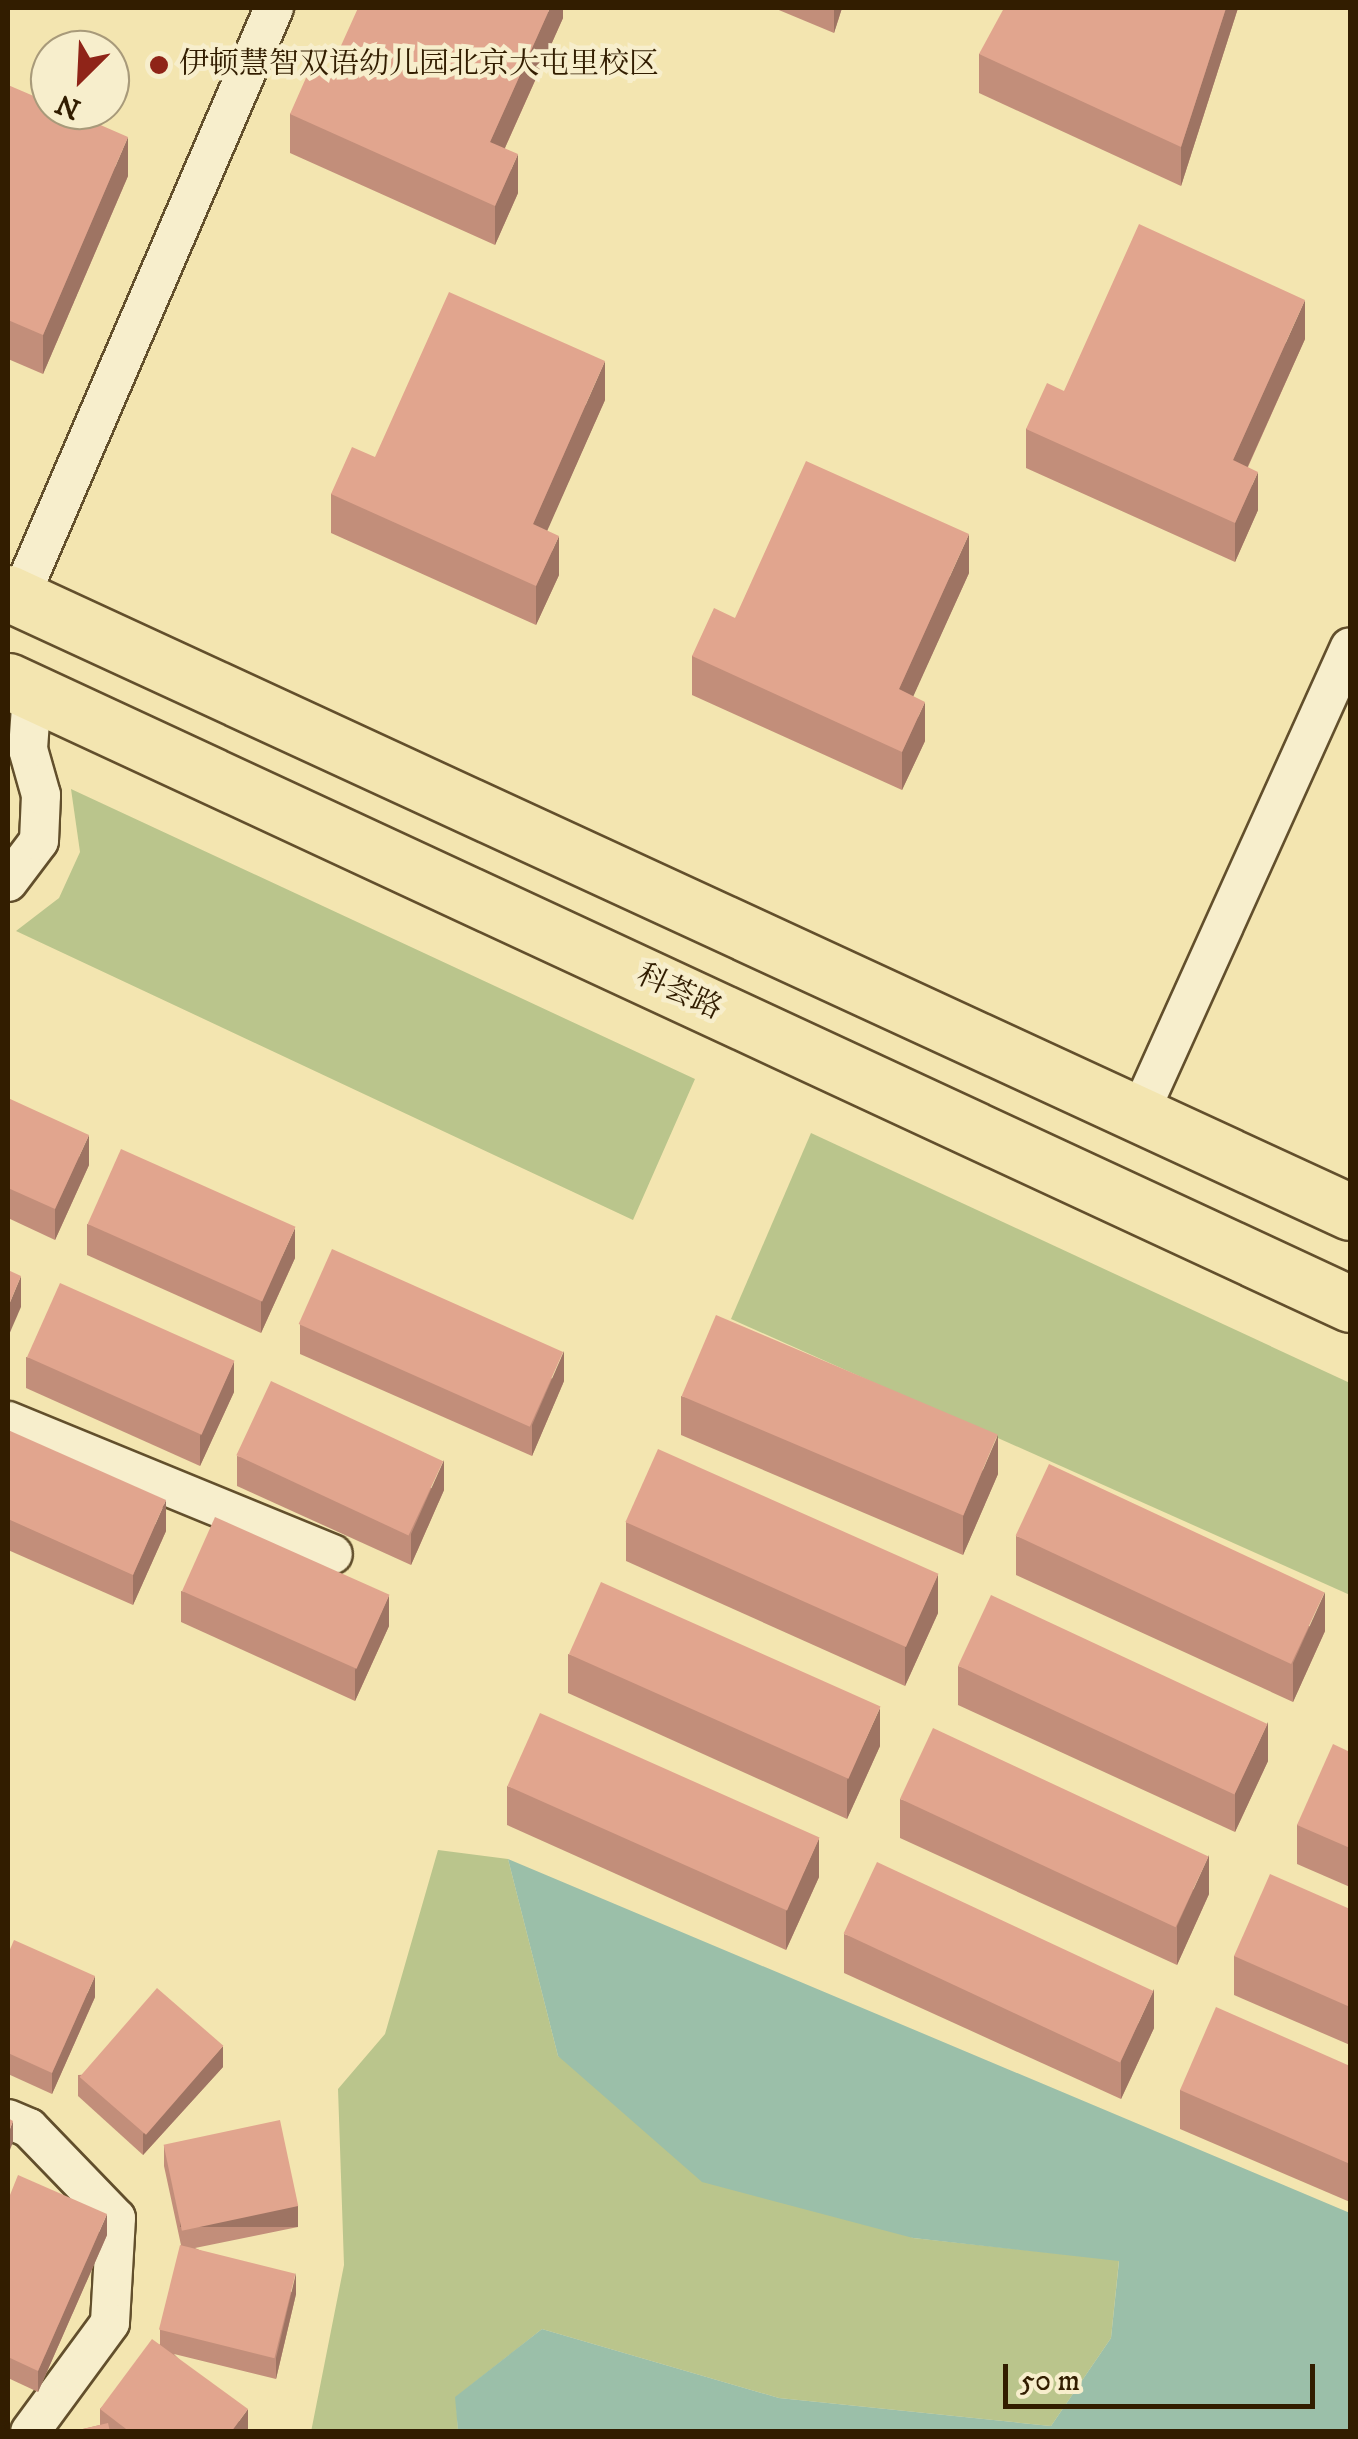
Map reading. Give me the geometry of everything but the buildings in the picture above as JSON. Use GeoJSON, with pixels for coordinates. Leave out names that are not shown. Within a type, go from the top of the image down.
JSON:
{"type":"FeatureCollection","features":[{"type":"Feature","properties":{"kind":"main road"},"geometry":{"type":"LineString","coordinates":[[13,596],[1350,1212]]}},
{"type":"Feature","properties":{"kind":"main road","name":"科荟路"},"geometry":{"type":"LineString","coordinates":[[16,689],[1350,1304]]}},
{"type":"Feature","properties":{"kind":"street"},"geometry":{"type":"LineString","coordinates":[[13,596],[274,8]]}},
{"type":"Feature","properties":{"kind":"street"},"geometry":{"type":"LineString","coordinates":[[1139,1114],[1350,647]]}},
{"type":"Feature","properties":{"kind":"street"},"geometry":{"type":"LineString","coordinates":[[8,882],[38,841],[42,795],[16,689]]}},
{"type":"Feature","properties":{"kind":"street"},"geometry":{"type":"LineString","coordinates":[[8,1421],[334,1554]]}},
{"type":"Feature","properties":{"kind":"street"},"geometry":{"type":"LineString","coordinates":[[8,2119],[29,2128],[116,2218],[110,2324],[30,2432]]}},
{"type":"Feature","properties":{"kind":"green space"},"geometry":{"type":"Polygon","coordinates":[[[71,789],[695,1079],[633,1220],[16,931],[59,898],[80,852],[71,789]]]}},
{"type":"Feature","properties":{"kind":"green space"},"geometry":{"type":"Polygon","coordinates":[[[811,1133],[1350,1383],[1350,1595],[731,1319],[811,1133]]]}},
{"type":"Feature","properties":{"kind":"green space"},"geometry":{"type":"Polygon","coordinates":[[[438,1850],[508,1859],[558,2056],[913,2238],[1119,2260],[1111,2338],[1051,2426],[779,2398],[542,2329],[456,2397],[458,2431],[311,2432],[344,2265],[338,2089],[385,2034],[438,1850]]]}},
{"type":"Feature","properties":{"kind":"shaded area"},"geometry":{"type":"Polygon","coordinates":[[[508,1859],[1350,2213],[1350,2431],[458,2431],[455,2397],[542,2329],[779,2398],[1051,2426],[1111,2338],[1119,2261],[913,2238],[702,2182],[558,2056],[508,1859]]]}},
{"type":"Feature","properties":{"kind":"place","name":"伊顿慧智双语幼儿园北京大屯里校区"},"geometry":{"type":"Point","coordinates":[159,65]}}]}
